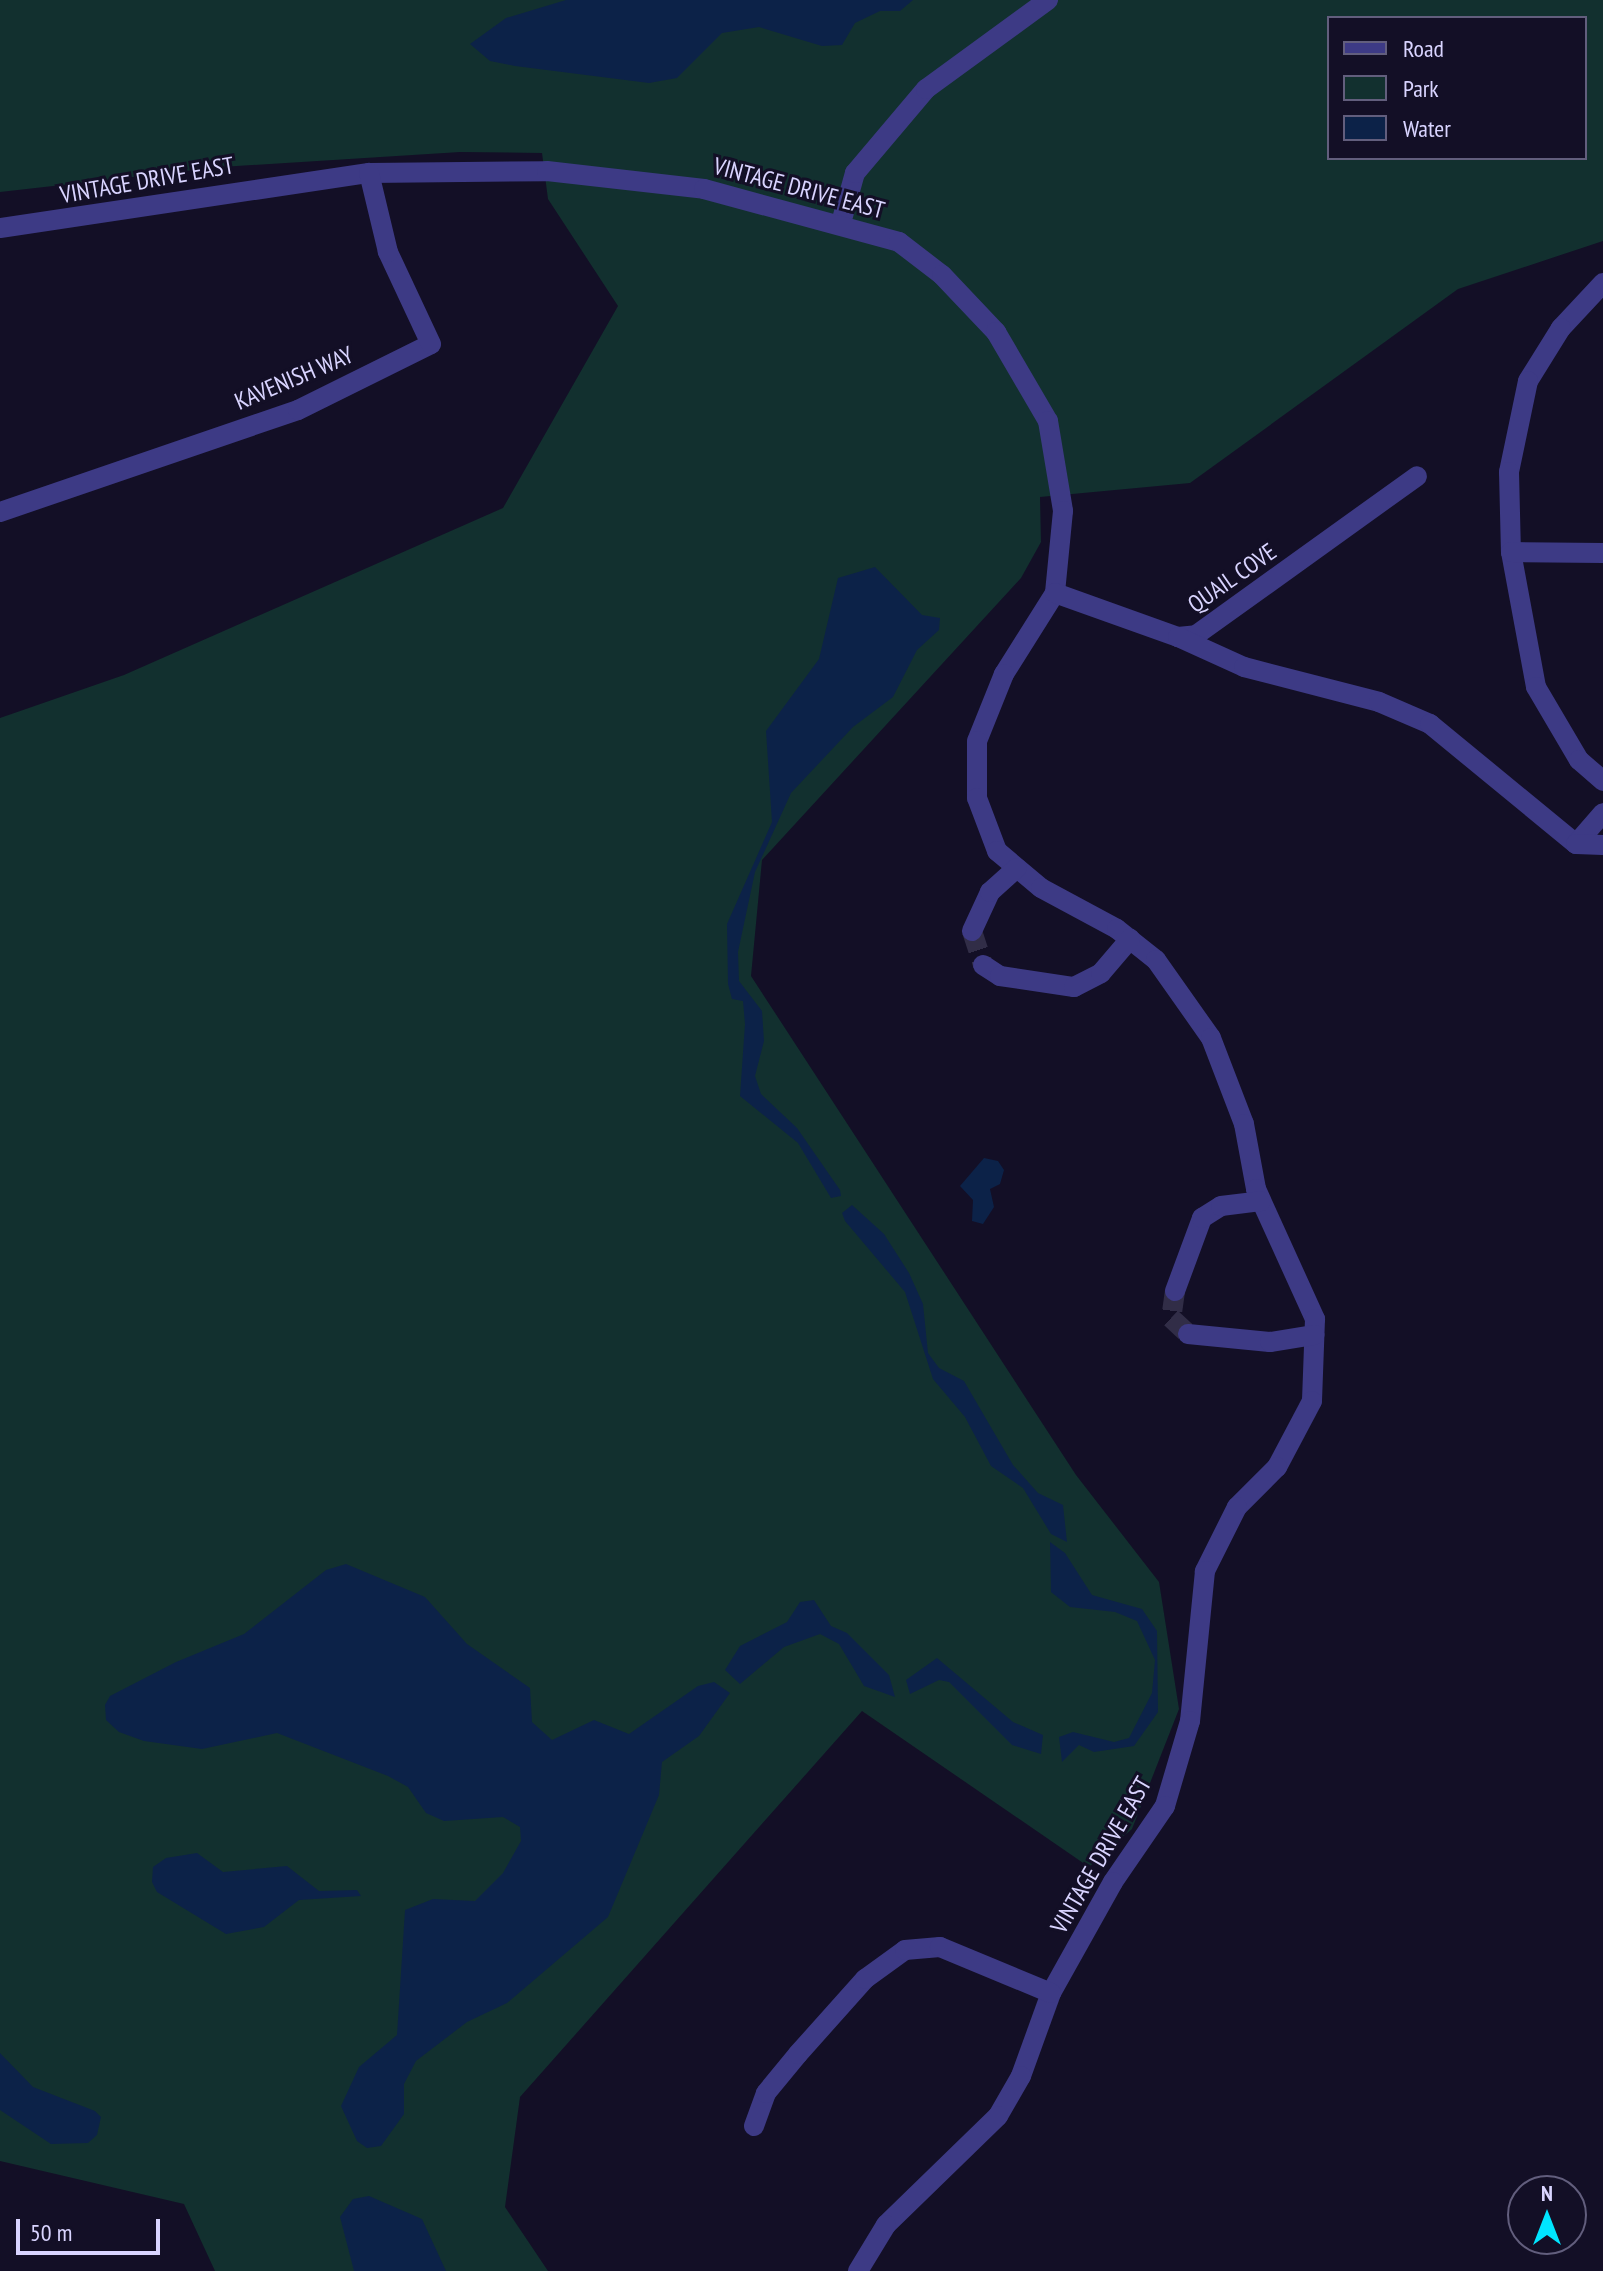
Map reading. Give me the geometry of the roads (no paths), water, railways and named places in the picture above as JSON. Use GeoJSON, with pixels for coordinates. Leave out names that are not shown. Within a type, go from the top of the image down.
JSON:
{"type":"FeatureCollection","features":[{"type":"Feature","properties":{"kind":"street"},"geometry":{"type":"LineString","coordinates":[[841,223],[855,173],[926,89],[1048,0]]}},
{"type":"Feature","properties":{"kind":"street","name":"VINTAGE DRIVE EAST"},"geometry":{"type":"LineString","coordinates":[[0,228],[369,173],[547,171],[704,189],[841,223],[899,242],[942,275],[1021,366],[1048,421],[1063,511],[1055,593],[1004,674],[977,741],[977,798],[997,851],[1017,868],[1130,939],[1156,960],[1211,1038],[1244,1124],[1261,1201],[1315,1319],[1312,1401],[1277,1467],[1237,1507],[1205,1571],[1190,1721],[1165,1806],[1113,1882],[1051,1993],[1021,2076],[998,2116],[886,2225],[858,2271]]}},
{"type":"Feature","properties":{"kind":"street","name":"KAVENISH WAY"},"geometry":{"type":"LineString","coordinates":[[0,512],[298,410],[431,344],[388,252],[369,173]]}},
{"type":"Feature","properties":{"kind":"street"},"geometry":{"type":"LineString","coordinates":[[1603,283],[1561,328],[1528,381],[1509,472],[1511,552],[1536,687],[1579,760],[1603,781]]}},
{"type":"Feature","properties":{"kind":"street","name":"QUAIL COVE"},"geometry":{"type":"LineString","coordinates":[[1055,593],[1178,637],[1211,628],[1417,476]]}},
{"type":"Feature","properties":{"kind":"street"},"geometry":{"type":"LineString","coordinates":[[1511,552],[1603,553]]}},
{"type":"Feature","properties":{"kind":"street"},"geometry":{"type":"LineString","coordinates":[[1178,637],[1244,667],[1379,702],[1430,724],[1576,844],[1603,845]]}},
{"type":"Feature","properties":{"kind":"street"},"geometry":{"type":"LineString","coordinates":[[1576,844],[1603,813]]}},
{"type":"Feature","properties":{"kind":"street"},"geometry":{"type":"LineString","coordinates":[[972,931],[990,892],[1017,868]]}},
{"type":"Feature","properties":{"kind":"street"},"geometry":{"type":"LineString","coordinates":[[983,965],[1000,976],[1074,987],[1101,973],[1130,939]]}},
{"type":"Feature","properties":{"kind":"street"},"geometry":{"type":"LineString","coordinates":[[1175,1291],[1202,1218],[1221,1206],[1261,1201]]}},
{"type":"Feature","properties":{"kind":"street"},"geometry":{"type":"LineString","coordinates":[[1188,1334],[1270,1342],[1314,1335]]}},
{"type":"Feature","properties":{"kind":"street"},"geometry":{"type":"LineString","coordinates":[[754,2126],[766,2093],[798,2054],[865,1979],[905,1950],[940,1947],[1051,1993]]}},
{"type":"Feature","properties":{"kind":"water"},"geometry":{"type":"Polygon","coordinates":[[[566,0],[913,0],[900,11],[880,11],[855,23],[842,45],[822,46],[759,27],[722,33],[677,78],[649,83],[490,61],[470,44],[506,18],[566,0]]]}},
{"type":"Feature","properties":{"kind":"water"},"geometry":{"type":"Polygon","coordinates":[[[875,567],[922,615],[940,618],[939,630],[917,650],[893,697],[853,727],[791,793],[755,872],[738,952],[739,981],[762,1011],[764,1041],[755,1076],[761,1094],[797,1128],[840,1190],[841,1196],[831,1198],[798,1143],[740,1096],[745,1024],[743,1001],[732,999],[728,984],[727,924],[772,822],[766,731],[819,659],[838,578],[875,567]]]}},
{"type":"Feature","properties":{"kind":"water"},"geometry":{"type":"Polygon","coordinates":[[[984,1158],[998,1161],[1004,1170],[1000,1184],[990,1189],[994,1207],[983,1224],[972,1221],[973,1200],[960,1186],[984,1158]]]}},
{"type":"Feature","properties":{"kind":"water"},"geometry":{"type":"Polygon","coordinates":[[[852,1205],[884,1234],[909,1273],[923,1304],[928,1353],[939,1368],[964,1381],[1013,1465],[1038,1493],[1063,1505],[1067,1542],[1051,1534],[1023,1488],[991,1466],[965,1417],[933,1379],[905,1292],[845,1221],[842,1213],[852,1205]]]}},
{"type":"Feature","properties":{"kind":"water"},"geometry":{"type":"Polygon","coordinates":[[[1050,1542],[1065,1553],[1092,1595],[1142,1609],[1157,1631],[1158,1712],[1134,1746],[1094,1752],[1079,1745],[1062,1762],[1059,1737],[1073,1732],[1114,1742],[1129,1738],[1152,1693],[1155,1660],[1137,1621],[1115,1612],[1070,1607],[1051,1592],[1050,1542]]]}},
{"type":"Feature","properties":{"kind":"water"},"geometry":{"type":"Polygon","coordinates":[[[346,1564],[425,1597],[467,1644],[530,1688],[532,1722],[552,1740],[594,1720],[629,1734],[698,1686],[714,1682],[730,1693],[699,1736],[662,1762],[659,1795],[608,1917],[507,2003],[467,2022],[416,2061],[404,2084],[404,2114],[381,2146],[367,2148],[357,2141],[341,2106],[359,2067],[397,2035],[405,1910],[433,1899],[475,1901],[503,1873],[521,1841],[520,1827],[503,1817],[444,1821],[426,1813],[408,1787],[388,1776],[277,1733],[202,1749],[144,1741],[119,1732],[106,1720],[105,1705],[110,1696],[176,1662],[244,1634],[326,1570],[346,1564]]]}},
{"type":"Feature","properties":{"kind":"water"},"geometry":{"type":"Polygon","coordinates":[[[814,1600],[831,1626],[847,1633],[889,1675],[895,1697],[864,1686],[839,1644],[820,1634],[784,1647],[740,1684],[725,1670],[740,1646],[787,1622],[800,1602],[814,1600]]]}},
{"type":"Feature","properties":{"kind":"water"},"geometry":{"type":"Polygon","coordinates":[[[937,1658],[1013,1722],[1043,1735],[1041,1754],[1012,1745],[949,1682],[939,1680],[910,1694],[906,1680],[937,1658]]]}},
{"type":"Feature","properties":{"kind":"water"},"geometry":{"type":"Polygon","coordinates":[[[197,1853],[223,1872],[287,1866],[319,1891],[357,1890],[361,1896],[299,1900],[264,1927],[226,1934],[157,1892],[152,1882],[153,1867],[166,1858],[197,1853]]]}},
{"type":"Feature","properties":{"kind":"water"},"geometry":{"type":"Polygon","coordinates":[[[0,2053],[33,2087],[95,2111],[101,2117],[97,2135],[88,2143],[51,2144],[0,2110],[0,2053]]]}},
{"type":"Feature","properties":{"kind":"water"},"geometry":{"type":"Polygon","coordinates":[[[369,2196],[422,2219],[446,2271],[354,2271],[340,2217],[353,2199],[369,2196]]]}},
{"type":"Feature","properties":{"kind":"tunnel"},"geometry":{"type":"LineString","coordinates":[[972,931],[983,965]]}},
{"type":"Feature","properties":{"kind":"tunnel"},"geometry":{"type":"LineString","coordinates":[[1175,1291],[1171,1318],[1188,1334]]}}]}
